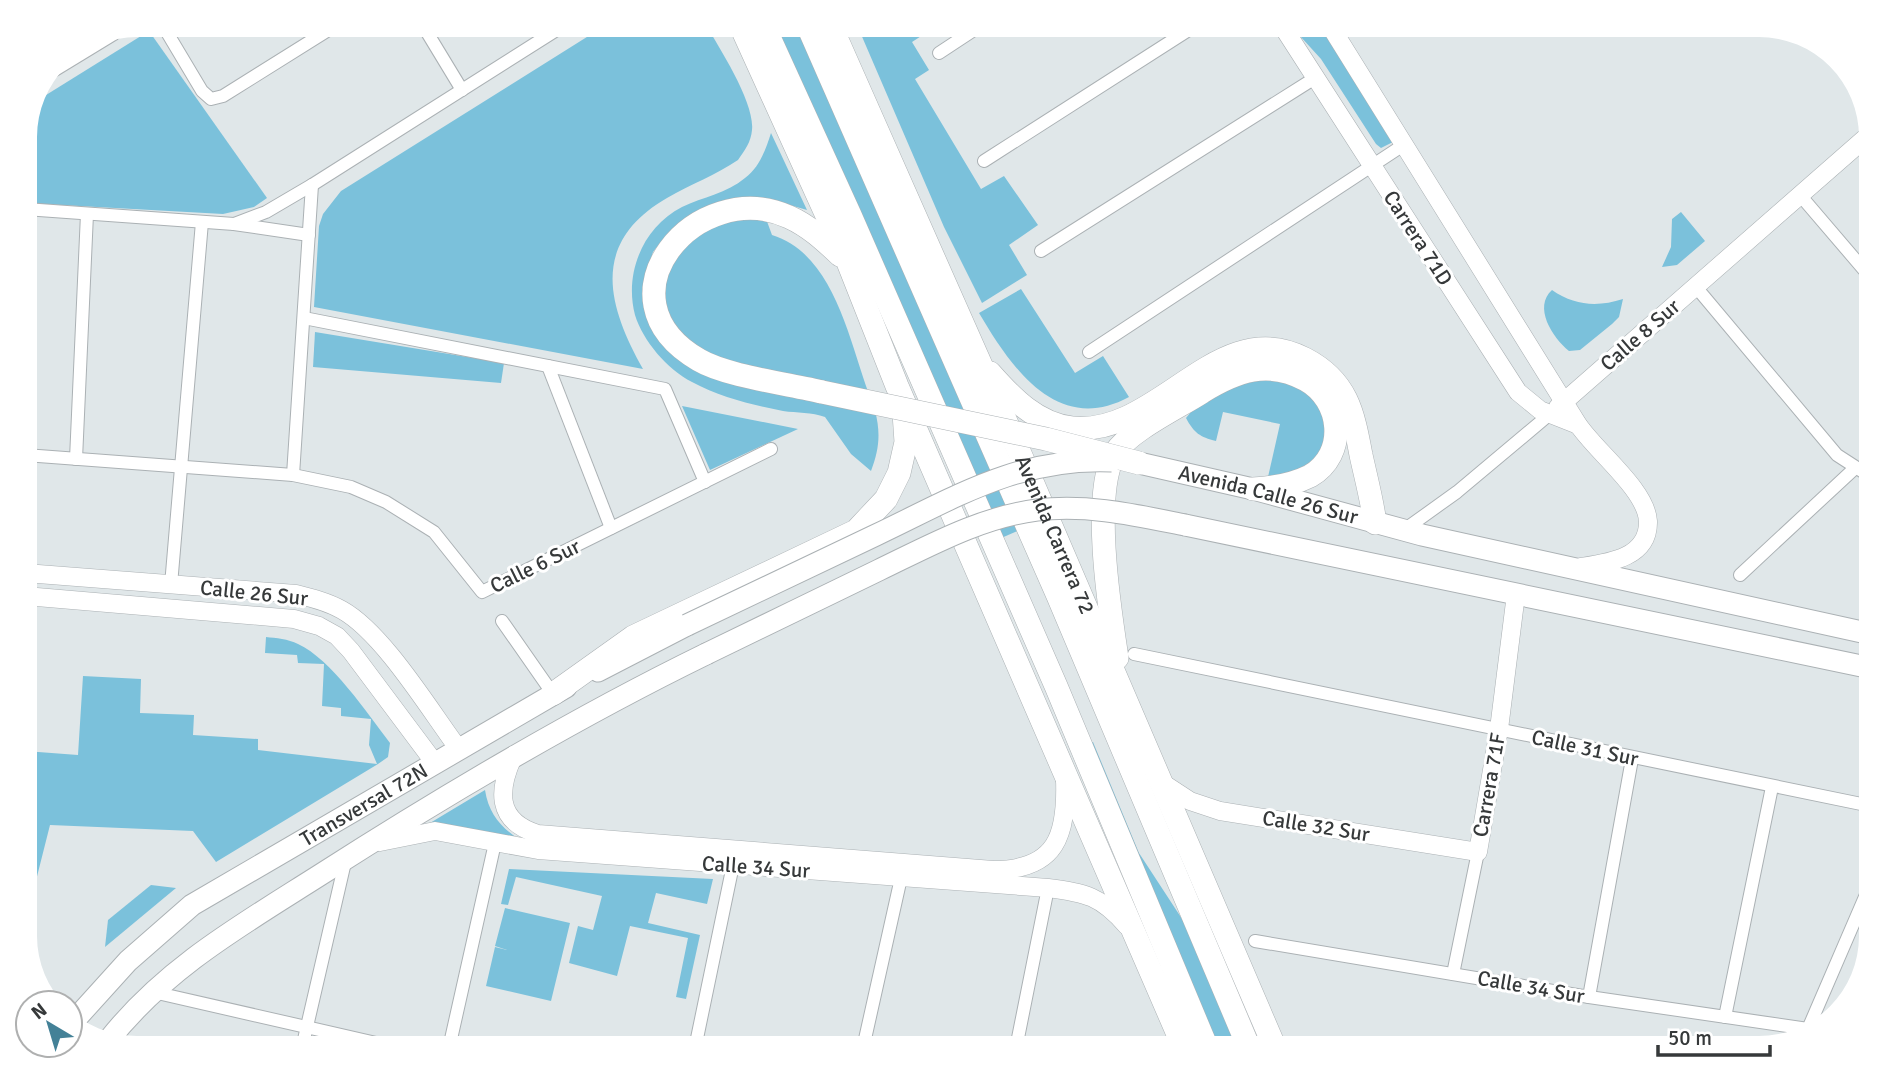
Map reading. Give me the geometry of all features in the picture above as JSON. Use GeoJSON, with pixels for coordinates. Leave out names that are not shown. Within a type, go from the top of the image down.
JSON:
{"type":"FeatureCollection","features":[{"type":"Feature","properties":{"kind":"highway"},"geometry":{"type":"LineString","coordinates":[[746,37],[848,262],[897,386],[1179,1036]]}},
{"type":"Feature","properties":{"kind":"highway"},"geometry":{"type":"LineString","coordinates":[[759,37],[777,56]]}},
{"type":"Feature","properties":{"kind":"highway"},"geometry":{"type":"LineString","coordinates":[[769,37],[1056,686],[1202,1036]]}},
{"type":"Feature","properties":{"kind":"highway","name":"Avenida Carrera 72"},"geometry":{"type":"LineString","coordinates":[[813,37],[1053,583],[1244,1036]]}},
{"type":"Feature","properties":{"kind":"highway","name":"Avenida Carrera 72"},"geometry":{"type":"LineString","coordinates":[[837,37],[1123,692],[1270,1036]]}},
{"type":"Feature","properties":{"kind":"highway"},"geometry":{"type":"LineString","coordinates":[[848,262],[808,227],[788,216],[753,209],[736,211],[718,215],[680,235],[667,249],[652,287],[662,327],[678,345],[701,362],[733,372],[1046,439],[1139,463]]}},
{"type":"Feature","properties":{"kind":"highway"},"geometry":{"type":"LineString","coordinates":[[976,358],[1026,408],[1043,419],[1073,428],[1113,425],[1220,360],[1246,350],[1278,348],[1300,356],[1335,381],[1355,418],[1375,523]]}},
{"type":"Feature","properties":{"kind":"highway"},"geometry":{"type":"LineString","coordinates":[[1123,692],[1105,564],[1105,497],[1115,454],[1134,436],[1222,380],[1259,368],[1276,369],[1309,382],[1330,403],[1336,424],[1334,447],[1325,463],[1312,475],[1273,488],[1253,489]]}},
{"type":"Feature","properties":{"kind":"highway"},"geometry":{"type":"LineString","coordinates":[[554,694],[632,637],[856,531],[886,499],[902,461],[905,420],[897,386]]}},
{"type":"Feature","properties":{"kind":"highway"},"geometry":{"type":"LineString","coordinates":[[1220,920],[1226,995]]}},
{"type":"Feature","properties":{"kind":"highway"},"geometry":{"type":"LineString","coordinates":[[1157,987],[1197,1025]]}},
{"type":"Feature","properties":{"kind":"main road","name":"Avenida Calle 26 Sur"},"geometry":{"type":"LineString","coordinates":[[688,625],[983,482],[1027,468],[1066,461],[1139,463],[1188,473],[1404,530],[1859,631]]}},
{"type":"Feature","properties":{"kind":"main road","name":"Avenida Calle 26 Sur"},"geometry":{"type":"LineString","coordinates":[[706,654],[922,549],[991,521],[1036,510],[1076,508],[1114,511],[1185,525],[1859,665]]}},
{"type":"Feature","properties":{"kind":"main road","name":"Transversal 72N"},"geometry":{"type":"LineString","coordinates":[[84,1010],[128,961],[192,905],[458,748],[554,694],[688,625]]}},
{"type":"Feature","properties":{"kind":"main road","name":"Transversal 72N"},"geometry":{"type":"LineString","coordinates":[[115,1034],[153,992],[214,941],[514,755],[706,654]]}},
{"type":"Feature","properties":{"kind":"street"},"geometry":{"type":"LineString","coordinates":[[170,37],[202,91],[211,99],[223,96],[317,37]]}},
{"type":"Feature","properties":{"kind":"street"},"geometry":{"type":"LineString","coordinates":[[430,37],[462,90]]}},
{"type":"Feature","properties":{"kind":"street"},"geometry":{"type":"LineString","coordinates":[[234,224],[266,212],[312,185],[546,37]]}},
{"type":"Feature","properties":{"kind":"street"},"geometry":{"type":"LineString","coordinates":[[939,52],[962,37]]}},
{"type":"Feature","properties":{"kind":"street"},"geometry":{"type":"LineString","coordinates":[[984,161],[1178,37]]}},
{"type":"Feature","properties":{"kind":"street","name":"Carrera 71D"},"geometry":{"type":"LineString","coordinates":[[1289,37],[1518,392],[1530,405],[1578,425]]}},
{"type":"Feature","properties":{"kind":"street","name":"Carrera 71D"},"geometry":{"type":"LineString","coordinates":[[1337,37],[1578,425],[1635,492],[1645,511],[1647,527],[1640,545],[1623,558],[1570,568]]}},
{"type":"Feature","properties":{"kind":"street"},"geometry":{"type":"LineString","coordinates":[[79,56],[95,46]]}},
{"type":"Feature","properties":{"kind":"street"},"geometry":{"type":"LineString","coordinates":[[1041,251],[1315,78]]}},
{"type":"Feature","properties":{"kind":"street","name":"Calle 8 Sur"},"geometry":{"type":"LineString","coordinates":[[1404,530],[1457,492],[1565,402],[1859,143]]}},
{"type":"Feature","properties":{"kind":"street"},"geometry":{"type":"LineString","coordinates":[[1089,352],[1405,144]]}},
{"type":"Feature","properties":{"kind":"street"},"geometry":{"type":"LineString","coordinates":[[293,475],[312,185]]}},
{"type":"Feature","properties":{"kind":"street"},"geometry":{"type":"LineString","coordinates":[[1800,195],[1859,264]]}},
{"type":"Feature","properties":{"kind":"street"},"geometry":{"type":"LineString","coordinates":[[37,210],[234,224],[309,235]]}},
{"type":"Feature","properties":{"kind":"street"},"geometry":{"type":"LineString","coordinates":[[76,459],[88,214]]}},
{"type":"Feature","properties":{"kind":"street"},"geometry":{"type":"LineString","coordinates":[[171,585],[202,222]]}},
{"type":"Feature","properties":{"kind":"street"},"geometry":{"type":"LineString","coordinates":[[1696,286],[1837,455],[1859,471]]}},
{"type":"Feature","properties":{"kind":"street"},"geometry":{"type":"LineString","coordinates":[[304,318],[665,389],[705,482]]}},
{"type":"Feature","properties":{"kind":"street"},"geometry":{"type":"LineString","coordinates":[[548,366],[611,528]]}},
{"type":"Feature","properties":{"kind":"street","name":"Calle 6 Sur"},"geometry":{"type":"LineString","coordinates":[[37,456],[293,475],[351,487],[411,516],[433,532],[482,592],[771,449]]}},
{"type":"Feature","properties":{"kind":"street"},"geometry":{"type":"LineString","coordinates":[[1741,575],[1854,469]]}},
{"type":"Feature","properties":{"kind":"street","name":"Calle 26 Sur"},"geometry":{"type":"LineString","coordinates":[[37,574],[296,594],[321,600],[356,619],[385,652],[458,748]]}},
{"type":"Feature","properties":{"kind":"street"},"geometry":{"type":"LineString","coordinates":[[294,619],[296,594]]}},
{"type":"Feature","properties":{"kind":"street","name":"Carrera 71F"},"geometry":{"type":"LineString","coordinates":[[1453,974],[1499,729],[1516,594]]}},
{"type":"Feature","properties":{"kind":"street","name":"Calle 26 Sur"},"geometry":{"type":"LineString","coordinates":[[37,597],[294,619],[319,626],[337,636],[367,670],[434,762]]}},
{"type":"Feature","properties":{"kind":"street"},"geometry":{"type":"LineString","coordinates":[[502,621],[554,694]]}},
{"type":"Feature","properties":{"kind":"street","name":"Calle 31 Sur"},"geometry":{"type":"LineString","coordinates":[[1135,654],[1632,759],[1859,804]]}},
{"type":"Feature","properties":{"kind":"street","name":"Calle 34 Sur"},"geometry":{"type":"LineString","coordinates":[[514,755],[504,776],[501,793],[506,810],[515,823],[538,834],[1048,888],[1098,899],[1134,933]]}},
{"type":"Feature","properties":{"kind":"street"},"geometry":{"type":"LineString","coordinates":[[1589,997],[1632,759]]}},
{"type":"Feature","properties":{"kind":"street","name":"Calle 34 Sur"},"geometry":{"type":"LineString","coordinates":[[366,845],[435,831],[538,850],[733,865],[891,873],[1011,870],[1042,859],[1062,834],[1066,817],[1065,776]]}},
{"type":"Feature","properties":{"kind":"street","name":"Calle 32 Sur"},"geometry":{"type":"LineString","coordinates":[[1161,782],[1189,801],[1220,811],[1478,852]]}},
{"type":"Feature","properties":{"kind":"street"},"geometry":{"type":"LineString","coordinates":[[1725,1017],[1772,787]]}},
{"type":"Feature","properties":{"kind":"street"},"geometry":{"type":"LineString","coordinates":[[452,1036],[495,843]]}},
{"type":"Feature","properties":{"kind":"street"},"geometry":{"type":"LineString","coordinates":[[305,1036],[346,858]]}},
{"type":"Feature","properties":{"kind":"street"},"geometry":{"type":"LineString","coordinates":[[697,1036],[733,865]]}},
{"type":"Feature","properties":{"kind":"street"},"geometry":{"type":"LineString","coordinates":[[865,1036],[891,873]]}},
{"type":"Feature","properties":{"kind":"street"},"geometry":{"type":"LineString","coordinates":[[1018,1036],[1048,888]]}},
{"type":"Feature","properties":{"kind":"street"},"geometry":{"type":"LineString","coordinates":[[1812,1021],[1859,911]]}},
{"type":"Feature","properties":{"kind":"street","name":"Calle 34 Sur"},"geometry":{"type":"LineString","coordinates":[[1255,941],[1795,1030]]}},
{"type":"Feature","properties":{"kind":"street"},"geometry":{"type":"LineString","coordinates":[[153,992],[343,1036]]}},
{"type":"Feature","properties":{"kind":"shaded area"},"geometry":{"type":"Polygon","coordinates":[[[139,37],[153,37],[267,198],[254,207],[223,214],[37,204],[37,130],[46,95],[139,37]]]}},
{"type":"Feature","properties":{"kind":"shaded area"},"geometry":{"type":"Polygon","coordinates":[[[587,37],[713,37],[742,91],[751,119],[750,138],[738,160],[667,198],[643,215],[626,234],[616,254],[614,297],[620,321],[643,369],[314,307],[319,226],[323,214],[341,191],[587,37]]]}},
{"type":"Feature","properties":{"kind":"shaded area"},"geometry":{"type":"Polygon","coordinates":[[[776,37],[803,37],[1022,529],[999,539],[776,37]]]}},
{"type":"Feature","properties":{"kind":"shaded area"},"geometry":{"type":"Polygon","coordinates":[[[862,37],[920,37],[912,42],[929,70],[915,79],[981,189],[1004,176],[1038,225],[1009,245],[1027,275],[982,303],[944,227],[862,37]]]}},
{"type":"Feature","properties":{"kind":"shaded area"},"geometry":{"type":"Polygon","coordinates":[[[1301,37],[1327,37],[1393,142],[1381,148],[1376,144],[1321,59],[1301,37]]]}},
{"type":"Feature","properties":{"kind":"shaded area"},"geometry":{"type":"Polygon","coordinates":[[[771,133],[807,210],[776,201],[750,200],[683,221],[667,234],[653,252],[642,288],[645,306],[661,340],[875,411],[878,441],[871,471],[851,454],[825,417],[736,400],[683,376],[665,362],[650,344],[635,315],[632,283],[640,253],[647,239],[657,226],[682,207],[731,187],[750,174],[761,158],[771,133]]]}},
{"type":"Feature","properties":{"kind":"shaded area"},"geometry":{"type":"Polygon","coordinates":[[[1681,212],[1705,241],[1677,265],[1662,267],[1671,247],[1672,219],[1681,212]]]}},
{"type":"Feature","properties":{"kind":"shaded area"},"geometry":{"type":"Polygon","coordinates":[[[765,216],[772,235],[793,245],[825,279],[846,325],[869,394],[730,363],[699,352],[666,319],[661,282],[680,245],[721,221],[765,216]]]}},
{"type":"Feature","properties":{"kind":"shaded area"},"geometry":{"type":"Polygon","coordinates":[[[1021,289],[1075,373],[1103,356],[1129,397],[1103,407],[1080,408],[1058,402],[1039,390],[1022,374],[979,313],[1021,289]]]}},
{"type":"Feature","properties":{"kind":"shaded area"},"geometry":{"type":"Polygon","coordinates":[[[1552,290],[1587,304],[1623,299],[1619,317],[1580,350],[1569,351],[1547,322],[1544,305],[1552,290]]]}},
{"type":"Feature","properties":{"kind":"shaded area"},"geometry":{"type":"Polygon","coordinates":[[[315,332],[504,363],[501,383],[313,367],[315,332]]]}},
{"type":"Feature","properties":{"kind":"shaded area"},"geometry":{"type":"Polygon","coordinates":[[[1268,373],[1306,388],[1328,419],[1325,447],[1297,475],[1268,477],[1280,424],[1223,412],[1216,441],[1198,434],[1186,418],[1199,402],[1268,373]]]}},
{"type":"Feature","properties":{"kind":"shaded area"},"geometry":{"type":"Polygon","coordinates":[[[682,406],[798,429],[710,470],[682,406]]]}},
{"type":"Feature","properties":{"kind":"shaded area"},"geometry":{"type":"Polygon","coordinates":[[[266,637],[294,642],[310,651],[336,674],[390,743],[388,757],[378,764],[216,862],[193,831],[50,825],[37,876],[37,752],[78,755],[83,676],[141,679],[140,713],[194,715],[193,735],[258,739],[258,750],[377,764],[369,745],[371,719],[341,716],[341,708],[322,706],[324,664],[298,663],[297,655],[265,653],[266,637]]]}},
{"type":"Feature","properties":{"kind":"shaded area"},"geometry":{"type":"Polygon","coordinates":[[[1093,742],[1139,853],[1186,925],[1232,1036],[1211,1036],[1089,744],[1093,742]]]}},
{"type":"Feature","properties":{"kind":"shaded area"},"geometry":{"type":"Polygon","coordinates":[[[485,790],[498,821],[524,843],[425,826],[485,790]]]}},
{"type":"Feature","properties":{"kind":"shaded area"},"geometry":{"type":"Polygon","coordinates":[[[509,869],[713,879],[707,904],[656,893],[648,923],[700,935],[686,999],[676,997],[688,938],[630,926],[617,976],[569,963],[578,926],[593,930],[602,896],[516,877],[508,905],[501,904],[509,869]]]}},
{"type":"Feature","properties":{"kind":"shaded area"},"geometry":{"type":"Polygon","coordinates":[[[151,885],[176,888],[105,947],[108,920],[151,885]]]}},
{"type":"Feature","properties":{"kind":"shaded area"},"geometry":{"type":"Polygon","coordinates":[[[505,908],[570,923],[551,1001],[486,986],[495,947],[507,950],[495,946],[505,908]]]}}]}
